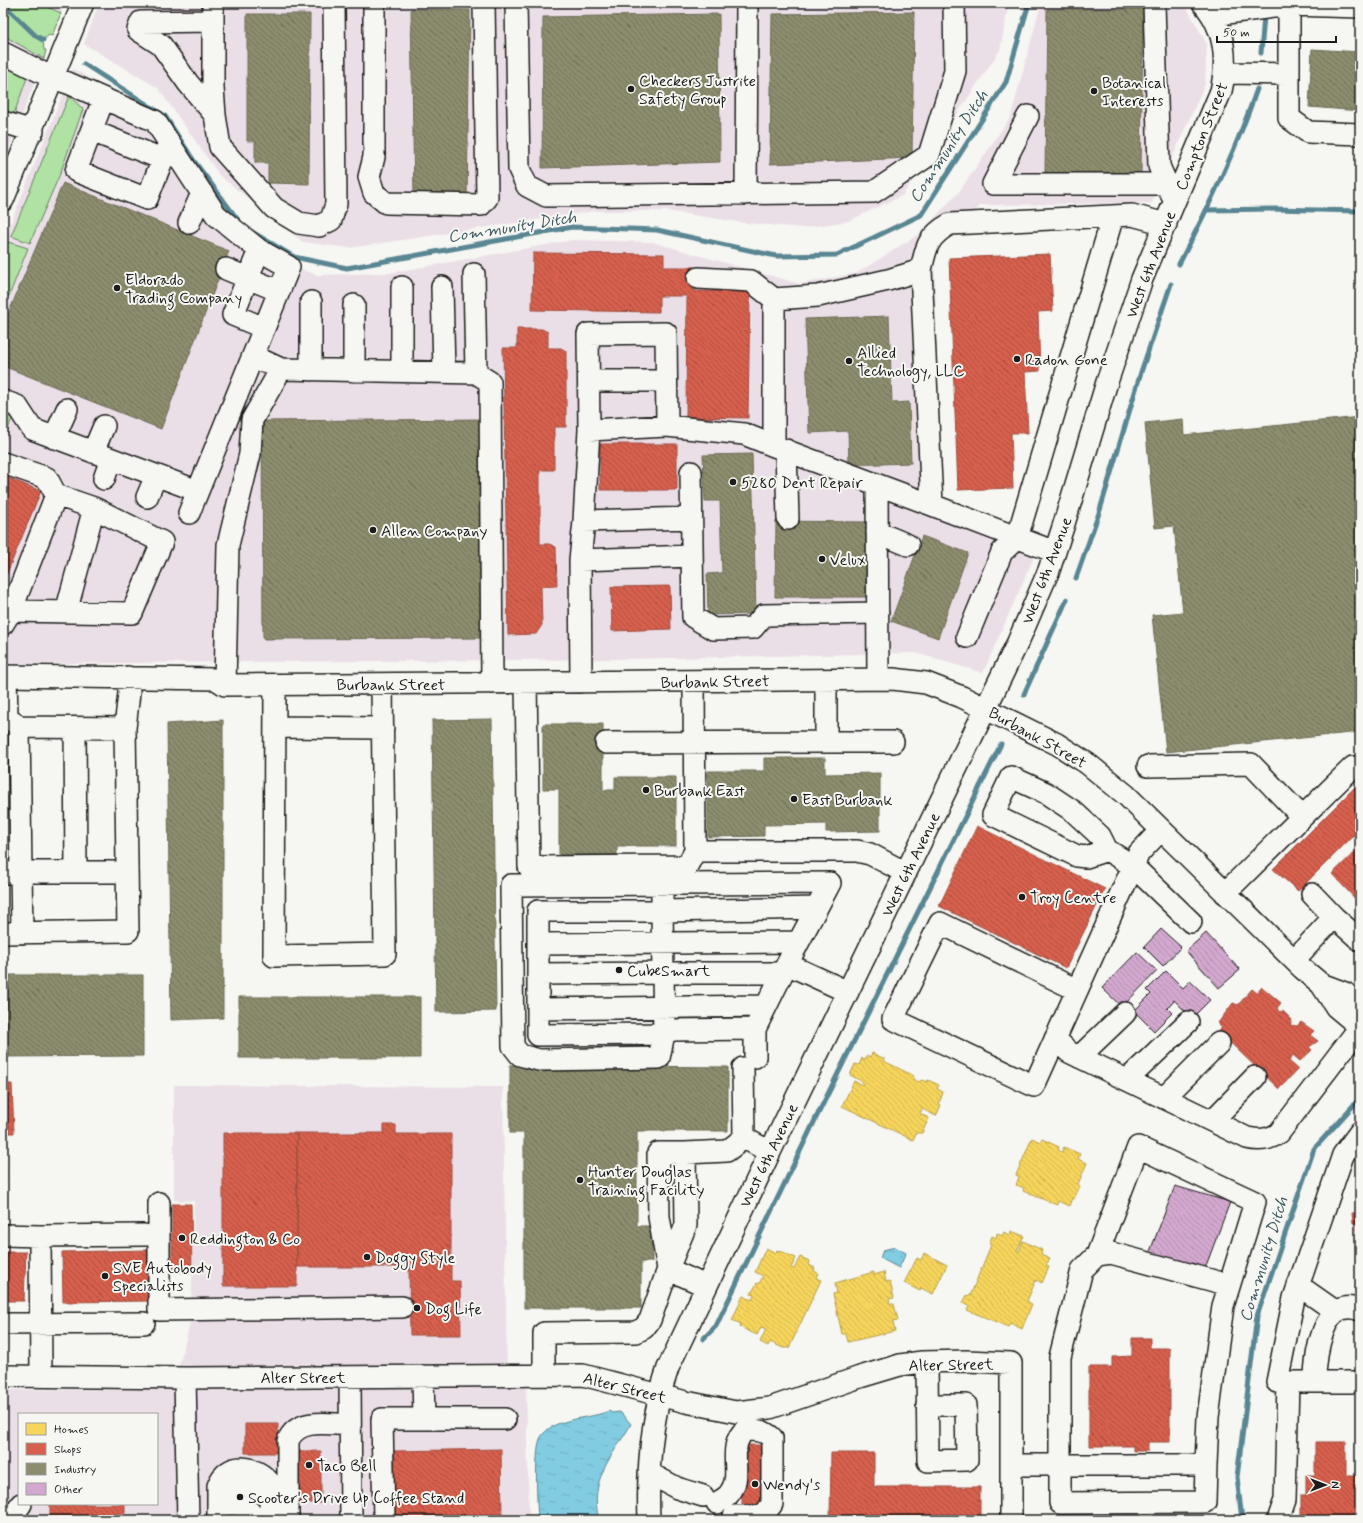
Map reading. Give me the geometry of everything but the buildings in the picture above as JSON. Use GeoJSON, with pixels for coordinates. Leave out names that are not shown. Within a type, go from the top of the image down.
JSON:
{"type":"FeatureCollection","features":[{"type":"Feature","properties":{"kind":"street"},"geometry":{"type":"LineString","coordinates":[[3,200],[33,130],[83,3]]}},
{"type":"Feature","properties":{"kind":"street"},"geometry":{"type":"LineString","coordinates":[[215,115],[188,83],[161,45],[138,30],[141,22],[213,12],[215,115],[220,147],[274,208],[299,223],[319,226],[331,220],[336,204],[334,3]]}},
{"type":"Feature","properties":{"kind":"street"},"geometry":{"type":"LineString","coordinates":[[374,3],[374,157],[369,178],[374,193],[386,203],[481,205],[487,198],[484,3]]}},
{"type":"Feature","properties":{"kind":"street"},"geometry":{"type":"LineString","coordinates":[[516,3],[519,169],[527,186],[546,196],[874,192],[929,155],[956,71],[954,3]]}},
{"type":"Feature","properties":{"kind":"street"},"geometry":{"type":"LineString","coordinates":[[746,194],[747,3]]}},
{"type":"Feature","properties":{"kind":"street"},"geometry":{"type":"LineString","coordinates":[[1028,116],[993,184],[1171,193],[1159,166],[1154,3]]}},
{"type":"Feature","properties":{"kind":"street"},"geometry":{"type":"LineString","coordinates":[[1208,9],[1289,5],[1360,7]]}},
{"type":"Feature","properties":{"kind":"street"},"geometry":{"type":"LineString","coordinates":[[1289,5],[1289,118],[1308,132],[1360,134]]}},
{"type":"Feature","properties":{"kind":"street","name":"Compton Street"},"geometry":{"type":"LineString","coordinates":[[1171,193],[1221,91],[1225,73],[1225,57],[1219,30],[1208,9]]}},
{"type":"Feature","properties":{"kind":"street"},"geometry":{"type":"LineString","coordinates":[[3,53],[53,78],[68,83],[155,121],[166,151],[202,193],[216,215],[259,250],[289,266],[189,513]]}},
{"type":"Feature","properties":{"kind":"street"},"geometry":{"type":"LineString","coordinates":[[1225,73],[1289,74]]}},
{"type":"Feature","properties":{"kind":"street"},"geometry":{"type":"LineString","coordinates":[[104,100],[76,171],[147,199],[166,151]]}},
{"type":"Feature","properties":{"kind":"street"},"geometry":{"type":"LineString","coordinates":[[3,122],[33,130]]}},
{"type":"Feature","properties":{"kind":"street"},"geometry":{"type":"LineString","coordinates":[[92,131],[166,151]]}},
{"type":"Feature","properties":{"kind":"street"},"geometry":{"type":"LineString","coordinates":[[189,223],[202,193]]}},
{"type":"Feature","properties":{"kind":"street","name":"West 6th Avenue"},"geometry":{"type":"LineString","coordinates":[[649,1520],[649,1473],[653,1421],[658,1396],[668,1368],[770,1152],[1018,642],[1055,552],[1107,382],[1142,279],[1166,224],[1171,193]]}},
{"type":"Feature","properties":{"kind":"street"},"geometry":{"type":"LineString","coordinates":[[967,637],[1002,552],[1017,538],[1113,216]]}},
{"type":"Feature","properties":{"kind":"street"},"geometry":{"type":"LineString","coordinates":[[932,505],[921,270],[930,240],[939,230],[950,224],[1132,216],[1166,224]]}},
{"type":"Feature","properties":{"kind":"street"},"geometry":{"type":"LineString","coordinates":[[259,250],[233,315],[264,328]]}},
{"type":"Feature","properties":{"kind":"street"},"geometry":{"type":"LineString","coordinates":[[226,269],[279,291]]}},
{"type":"Feature","properties":{"kind":"street"},"geometry":{"type":"LineString","coordinates":[[698,278],[751,281],[774,299],[818,296],[888,280],[921,270]]}},
{"type":"Feature","properties":{"kind":"street"},"geometry":{"type":"LineString","coordinates":[[474,274],[476,372]]}},
{"type":"Feature","properties":{"kind":"street"},"geometry":{"type":"LineString","coordinates":[[402,287],[402,372]]}},
{"type":"Feature","properties":{"kind":"street"},"geometry":{"type":"LineString","coordinates":[[442,287],[444,372]]}},
{"type":"Feature","properties":{"kind":"street"},"geometry":{"type":"LineString","coordinates":[[774,299],[780,448],[788,518]]}},
{"type":"Feature","properties":{"kind":"street"},"geometry":{"type":"LineString","coordinates":[[311,302],[311,370]]}},
{"type":"Feature","properties":{"kind":"street"},"geometry":{"type":"LineString","coordinates":[[354,304],[354,371]]}},
{"type":"Feature","properties":{"kind":"street"},"geometry":{"type":"LineString","coordinates":[[581,682],[580,560],[584,521],[589,430],[588,334],[666,333],[667,426]]}},
{"type":"Feature","properties":{"kind":"street"},"geometry":{"type":"LineString","coordinates":[[253,356],[282,369],[476,372],[490,382],[492,683]]}},
{"type":"Feature","properties":{"kind":"street"},"geometry":{"type":"LineString","coordinates":[[225,685],[228,545],[250,454],[252,420],[282,369]]}},
{"type":"Feature","properties":{"kind":"street"},"geometry":{"type":"LineString","coordinates":[[589,382],[666,381]]}},
{"type":"Feature","properties":{"kind":"street"},"geometry":{"type":"LineString","coordinates":[[3,401],[17,406],[32,430],[198,491]]}},
{"type":"Feature","properties":{"kind":"street"},"geometry":{"type":"LineString","coordinates":[[54,438],[67,410]]}},
{"type":"Feature","properties":{"kind":"street"},"geometry":{"type":"LineString","coordinates":[[104,426],[102,456],[104,479]]}},
{"type":"Feature","properties":{"kind":"street"},"geometry":{"type":"LineString","coordinates":[[589,430],[667,426],[744,434],[1055,552]]}},
{"type":"Feature","properties":{"kind":"street"},"geometry":{"type":"LineString","coordinates":[[3,463],[47,478],[56,495],[94,508],[162,542],[132,613],[66,612],[7,617],[56,495]]}},
{"type":"Feature","properties":{"kind":"street"},"geometry":{"type":"LineString","coordinates":[[691,472],[693,616],[713,629],[753,628],[764,615],[878,613]]}},
{"type":"Feature","properties":{"kind":"street"},"geometry":{"type":"LineString","coordinates":[[147,497],[156,476]]}},
{"type":"Feature","properties":{"kind":"street"},"geometry":{"type":"LineString","coordinates":[[877,485],[878,679]]}},
{"type":"Feature","properties":{"kind":"street"},"geometry":{"type":"LineString","coordinates":[[66,612],[94,508]]}},
{"type":"Feature","properties":{"kind":"street"},"geometry":{"type":"LineString","coordinates":[[584,521],[691,518]]}},
{"type":"Feature","properties":{"kind":"street"},"geometry":{"type":"LineString","coordinates":[[878,532],[908,545]]}},
{"type":"Feature","properties":{"kind":"street"},"geometry":{"type":"LineString","coordinates":[[580,560],[692,556]]}},
{"type":"Feature","properties":{"kind":"street"},"geometry":{"type":"LineString","coordinates":[[5,676],[10,720],[13,933],[128,932],[125,728],[129,693],[128,677]]}},
{"type":"Feature","properties":{"kind":"street","name":"Burbank Street"},"geometry":{"type":"LineString","coordinates":[[5,676],[216,679],[225,685],[878,679],[893,679],[926,683],[944,689],[986,708],[1057,744],[1088,764],[1126,795],[1294,960],[1321,984],[1336,1007],[1360,1027]]}},
{"type":"Feature","properties":{"kind":"street"},"geometry":{"type":"LineString","coordinates":[[826,680],[826,742]]}},
{"type":"Feature","properties":{"kind":"street"},"geometry":{"type":"LineString","coordinates":[[526,682],[529,866],[687,866],[695,851],[694,681]]}},
{"type":"Feature","properties":{"kind":"street"},"geometry":{"type":"LineString","coordinates":[[275,685],[274,956],[385,954],[382,684]]}},
{"type":"Feature","properties":{"kind":"street"},"geometry":{"type":"LineString","coordinates":[[10,720],[75,728],[125,728]]}},
{"type":"Feature","properties":{"kind":"street"},"geometry":{"type":"LineString","coordinates":[[275,727],[382,728]]}},
{"type":"Feature","properties":{"kind":"street"},"geometry":{"type":"LineString","coordinates":[[75,728],[76,872]]}},
{"type":"Feature","properties":{"kind":"street"},"geometry":{"type":"LineString","coordinates":[[606,743],[893,742]]}},
{"type":"Feature","properties":{"kind":"street"},"geometry":{"type":"LineString","coordinates":[[1148,766],[1251,764],[1302,818]]}},
{"type":"Feature","properties":{"kind":"street"},"geometry":{"type":"LineString","coordinates":[[1225,893],[1353,768]]}},
{"type":"Feature","properties":{"kind":"street"},"geometry":{"type":"LineString","coordinates":[[1107,850],[1086,857],[1078,856],[993,815],[1011,777],[1046,793],[1073,811],[1100,836],[1107,850],[1133,866],[1191,922]]}},
{"type":"Feature","properties":{"kind":"street"},"geometry":{"type":"LineString","coordinates":[[1078,990],[940,923],[893,1019],[1034,1086],[1078,990],[1139,853],[1161,830]]}},
{"type":"Feature","properties":{"kind":"street"},"geometry":{"type":"LineString","coordinates":[[695,851],[856,851],[870,854],[906,873]]}},
{"type":"Feature","properties":{"kind":"street"},"geometry":{"type":"LineString","coordinates":[[12,872],[127,872]]}},
{"type":"Feature","properties":{"kind":"street"},"geometry":{"type":"LineString","coordinates":[[661,884],[664,1034],[659,1058],[539,1060],[520,1055],[513,1046],[511,885],[661,884],[830,883],[784,968],[755,1030],[749,1063],[744,1138],[727,1151],[658,1153],[659,1217],[668,1269]]}},
{"type":"Feature","properties":{"kind":"street"},"geometry":{"type":"LineString","coordinates":[[1312,894],[1334,917],[1360,940]]}},
{"type":"Feature","properties":{"kind":"street"},"geometry":{"type":"LineString","coordinates":[[539,1060],[538,911],[662,911],[816,908]]}},
{"type":"Feature","properties":{"kind":"street"},"geometry":{"type":"LineString","coordinates":[[1294,960],[1334,917]]}},
{"type":"Feature","properties":{"kind":"street"},"geometry":{"type":"LineString","coordinates":[[538,944],[798,942]]}},
{"type":"Feature","properties":{"kind":"street"},"geometry":{"type":"LineString","coordinates":[[538,974],[663,973],[784,968],[848,992]]}},
{"type":"Feature","properties":{"kind":"street","name":"Burbank Street"},"geometry":{"type":"LineString","coordinates":[[1321,984],[1345,993],[1360,1004]]}},
{"type":"Feature","properties":{"kind":"street"},"geometry":{"type":"LineString","coordinates":[[538,1009],[766,1006]]}},
{"type":"Feature","properties":{"kind":"street"},"geometry":{"type":"LineString","coordinates":[[1079,1057],[1125,1012]]}},
{"type":"Feature","properties":{"kind":"street"},"geometry":{"type":"LineString","coordinates":[[1127,1080],[1188,1022]]}},
{"type":"Feature","properties":{"kind":"street"},"geometry":{"type":"LineString","coordinates":[[1055,1039],[1069,1052],[1247,1138],[1254,1140],[1272,1138],[1279,1133],[1360,1027]]}},
{"type":"Feature","properties":{"kind":"street"},"geometry":{"type":"LineString","coordinates":[[538,1035],[664,1034],[672,1030],[755,1030]]}},
{"type":"Feature","properties":{"kind":"street"},"geometry":{"type":"LineString","coordinates":[[1164,1098],[1219,1043]]}},
{"type":"Feature","properties":{"kind":"street"},"geometry":{"type":"LineString","coordinates":[[1212,1121],[1255,1078]]}},
{"type":"Feature","properties":{"kind":"street"},"geometry":{"type":"LineString","coordinates":[[1360,1132],[1343,1156],[1298,1285],[1277,1382],[1360,1382]]}},
{"type":"Feature","properties":{"kind":"street"},"geometry":{"type":"LineString","coordinates":[[744,1138],[770,1152]]}},
{"type":"Feature","properties":{"kind":"street"},"geometry":{"type":"LineString","coordinates":[[1138,1147],[1255,1202],[1229,1285],[1223,1306],[1211,1387],[1204,1502],[1060,1503],[1060,1357],[1082,1270],[1097,1255],[1138,1147]]}},
{"type":"Feature","properties":{"kind":"street"},"geometry":{"type":"LineString","coordinates":[[544,1375],[544,1332],[636,1332],[650,1320],[668,1269],[686,1225],[685,1153]]}},
{"type":"Feature","properties":{"kind":"street"},"geometry":{"type":"LineString","coordinates":[[159,1204],[159,1310],[402,1307]]}},
{"type":"Feature","properties":{"kind":"street"},"geometry":{"type":"LineString","coordinates":[[3,1235],[145,1235]]}},
{"type":"Feature","properties":{"kind":"street"},"geometry":{"type":"LineString","coordinates":[[40,1236],[41,1376]]}},
{"type":"Feature","properties":{"kind":"street"},"geometry":{"type":"LineString","coordinates":[[1097,1255],[1111,1253],[1229,1285]]}},
{"type":"Feature","properties":{"kind":"street"},"geometry":{"type":"LineString","coordinates":[[668,1269],[706,1286]]}},
{"type":"Feature","properties":{"kind":"street"},"geometry":{"type":"LineString","coordinates":[[1298,1285],[1335,1311]]}},
{"type":"Feature","properties":{"kind":"street"},"geometry":{"type":"LineString","coordinates":[[1315,1382],[1315,1364],[1328,1319],[1335,1311],[1345,1307],[1360,1310]]}},
{"type":"Feature","properties":{"kind":"street"},"geometry":{"type":"LineString","coordinates":[[3,1324],[144,1323]]}},
{"type":"Feature","properties":{"kind":"street","name":"Alter Street"},"geometry":{"type":"LineString","coordinates":[[3,1376],[186,1378],[583,1375],[658,1396],[736,1412],[770,1408],[882,1370],[927,1362],[967,1361],[1011,1363],[1011,1520]]}},
{"type":"Feature","properties":{"kind":"street"},"geometry":{"type":"LineString","coordinates":[[927,1362],[927,1405]]}},
{"type":"Feature","properties":{"kind":"street"},"geometry":{"type":"LineString","coordinates":[[423,1376],[424,1419]]}},
{"type":"Feature","properties":{"kind":"street"},"geometry":{"type":"LineString","coordinates":[[350,1377],[351,1520]]}},
{"type":"Feature","properties":{"kind":"street"},"geometry":{"type":"LineString","coordinates":[[186,1378],[188,1520]]}},
{"type":"Feature","properties":{"kind":"street"},"geometry":{"type":"LineString","coordinates":[[1278,1520],[1285,1500],[1288,1382]]}},
{"type":"Feature","properties":{"kind":"street"},"geometry":{"type":"LineString","coordinates":[[384,1520],[382,1419],[505,1419]]}},
{"type":"Feature","properties":{"kind":"street"},"geometry":{"type":"LineString","coordinates":[[283,1519],[288,1441],[291,1434],[304,1426],[312,1424],[350,1425]]}},
{"type":"Feature","properties":{"kind":"street"},"geometry":{"type":"LineString","coordinates":[[649,1473],[677,1488],[710,1499],[728,1496],[733,1490],[735,1481],[736,1443],[739,1435],[745,1430],[759,1430],[767,1433],[772,1438],[772,1504],[763,1516],[734,1516]]}},
{"type":"Feature","properties":{"kind":"street"},"geometry":{"type":"LineString","coordinates":[[1011,1465],[1206,1465]]}},
{"type":"Feature","properties":{"kind":"street"},"geometry":{"type":"LineString","coordinates":[[250,1520],[250,1512],[244,1506],[218,1504],[227,1485],[253,1485],[264,1492],[283,1519]]}},
{"type":"Feature","properties":{"kind":"shaded area"},"geometry":{"type":"Polygon","coordinates":[[[38,3],[65,3],[61,13],[38,3]]]}},
{"type":"Feature","properties":{"kind":"shaded area"},"geometry":{"type":"Polygon","coordinates":[[[99,3],[1009,3],[1000,50],[903,195],[849,221],[803,228],[745,223],[666,211],[595,211],[349,248],[303,242],[220,176],[158,88],[84,44],[99,3]]]}},
{"type":"Feature","properties":{"kind":"shaded area"},"geometry":{"type":"Polygon","coordinates":[[[1041,3],[1184,3],[1207,44],[1205,84],[1152,203],[981,205],[934,252],[941,496],[1044,534],[983,673],[916,653],[624,659],[3,664],[3,242],[73,69],[150,112],[226,216],[298,268],[317,275],[389,273],[573,240],[652,242],[800,284],[857,273],[919,234],[959,192],[1011,116],[1041,3]]]}},
{"type":"Feature","properties":{"kind":"shaded area"},"geometry":{"type":"Polygon","coordinates":[[[3,35],[44,59],[3,163],[3,35]]]}},
{"type":"Feature","properties":{"kind":"shaded area"},"geometry":{"type":"Polygon","coordinates":[[[174,1085],[503,1087],[507,1384],[526,1384],[529,1520],[3,1520],[3,1390],[173,1389],[191,1319],[194,1201],[174,1200],[174,1085]]]}},
{"type":"Feature","properties":{"kind":"green space"},"geometry":{"type":"Polygon","coordinates":[[[3,3],[38,3],[61,13],[52,36],[49,35],[43,40],[44,50],[46,50],[44,59],[3,35],[3,3]]]}},
{"type":"Feature","properties":{"kind":"green space"},"geometry":{"type":"Polygon","coordinates":[[[3,62],[28,75],[14,114],[3,110],[3,62]]]}},
{"type":"Feature","properties":{"kind":"green space"},"geometry":{"type":"Polygon","coordinates":[[[69,96],[83,109],[60,174],[30,243],[11,236],[69,96]]]}},
{"type":"Feature","properties":{"kind":"green space"},"geometry":{"type":"Polygon","coordinates":[[[8,242],[28,248],[9,296],[3,294],[3,255],[8,242]]]}},
{"type":"Feature","properties":{"kind":"green space"},"geometry":{"type":"Polygon","coordinates":[[[3,415],[12,418],[3,444],[3,415]]]}},
{"type":"Feature","properties":{"kind":"water"},"geometry":{"type":"Polygon","coordinates":[[[895,1247],[906,1253],[899,1268],[880,1258],[883,1250],[895,1247]]]}},
{"type":"Feature","properties":{"kind":"water"},"geometry":{"type":"Polygon","coordinates":[[[609,1411],[612,1413],[620,1412],[631,1424],[610,1458],[600,1480],[596,1505],[599,1520],[538,1520],[537,1452],[541,1437],[548,1429],[557,1424],[598,1415],[609,1411]]]}},
{"type":"Feature","properties":{"kind":"waterway","name":"Community Ditch"},"geometry":{"type":"LineString","coordinates":[[252,232],[294,257],[347,268],[572,227],[657,230],[776,256],[837,255],[921,215],[1006,82],[1029,3]]}},
{"type":"Feature","properties":{"kind":"waterway","name":"Community Ditch"},"geometry":{"type":"LineString","coordinates":[[3,8],[9,10],[36,36],[43,40]]}},
{"type":"Feature","properties":{"kind":"waterway"},"geometry":{"type":"LineString","coordinates":[[1261,53],[1264,16]]}},
{"type":"Feature","properties":{"kind":"waterway","name":"Community Ditch"},"geometry":{"type":"LineString","coordinates":[[84,64],[165,116],[194,161],[241,224]]}},
{"type":"Feature","properties":{"kind":"waterway"},"geometry":{"type":"LineString","coordinates":[[1179,264],[1221,178],[1257,89]]}},
{"type":"Feature","properties":{"kind":"waterway"},"geometry":{"type":"LineString","coordinates":[[1206,210],[1274,209],[1360,211]]}},
{"type":"Feature","properties":{"kind":"waterway"},"geometry":{"type":"LineString","coordinates":[[1076,578],[1100,510],[1141,372],[1171,284]]}},
{"type":"Feature","properties":{"kind":"waterway"},"geometry":{"type":"LineString","coordinates":[[1024,694],[1067,599]]}},
{"type":"Feature","properties":{"kind":"waterway"},"geometry":{"type":"LineString","coordinates":[[703,1339],[716,1326],[816,1118],[1001,744]]}},
{"type":"Feature","properties":{"kind":"waterway","name":"Community Ditch"},"geometry":{"type":"LineString","coordinates":[[1242,1520],[1237,1477],[1257,1316],[1314,1149],[1360,1098]]}},
{"type":"Feature","properties":{"kind":"place","name":"Checkers Justrite Safety Group"},"geometry":{"type":"Point","coordinates":[631,89]}},
{"type":"Feature","properties":{"kind":"place","name":"Botanical Interests"},"geometry":{"type":"Point","coordinates":[1094,91]}},
{"type":"Feature","properties":{"kind":"place","name":"Eldorado Trading Company"},"geometry":{"type":"Point","coordinates":[117,288]}},
{"type":"Feature","properties":{"kind":"place","name":"Radon Gone"},"geometry":{"type":"Point","coordinates":[1017,359]}},
{"type":"Feature","properties":{"kind":"place","name":"Allied Technology, LLC"},"geometry":{"type":"Point","coordinates":[849,361]}},
{"type":"Feature","properties":{"kind":"place","name":"5280 Dent Repair"},"geometry":{"type":"Point","coordinates":[733,482]}},
{"type":"Feature","properties":{"kind":"place","name":"Allen Company"},"geometry":{"type":"Point","coordinates":[373,530]}},
{"type":"Feature","properties":{"kind":"place","name":"Velux"},"geometry":{"type":"Point","coordinates":[822,559]}},
{"type":"Feature","properties":{"kind":"place","name":"Burbank East"},"geometry":{"type":"Point","coordinates":[646,790]}},
{"type":"Feature","properties":{"kind":"place","name":"East Burbank"},"geometry":{"type":"Point","coordinates":[794,799]}},
{"type":"Feature","properties":{"kind":"place","name":"Troy Centre"},"geometry":{"type":"Point","coordinates":[1022,897]}},
{"type":"Feature","properties":{"kind":"place","name":"CubeSmart"},"geometry":{"type":"Point","coordinates":[619,970]}},
{"type":"Feature","properties":{"kind":"place","name":"Hunter Douglas Training Facility"},"geometry":{"type":"Point","coordinates":[580,1180]}},
{"type":"Feature","properties":{"kind":"place","name":"Reddington & Co"},"geometry":{"type":"Point","coordinates":[182,1238]}},
{"type":"Feature","properties":{"kind":"place","name":"Doggy Style"},"geometry":{"type":"Point","coordinates":[367,1257]}},
{"type":"Feature","properties":{"kind":"place","name":"SVE Autobody Specialists"},"geometry":{"type":"Point","coordinates":[105,1276]}},
{"type":"Feature","properties":{"kind":"place","name":"Dog Life"},"geometry":{"type":"Point","coordinates":[417,1308]}},
{"type":"Feature","properties":{"kind":"place","name":"Taco Bell"},"geometry":{"type":"Point","coordinates":[309,1465]}},
{"type":"Feature","properties":{"kind":"place","name":"Wendy's"},"geometry":{"type":"Point","coordinates":[755,1484]}},
{"type":"Feature","properties":{"kind":"place","name":"Scooter's Drive Up Coffee Stand"},"geometry":{"type":"Point","coordinates":[240,1497]}}]}
